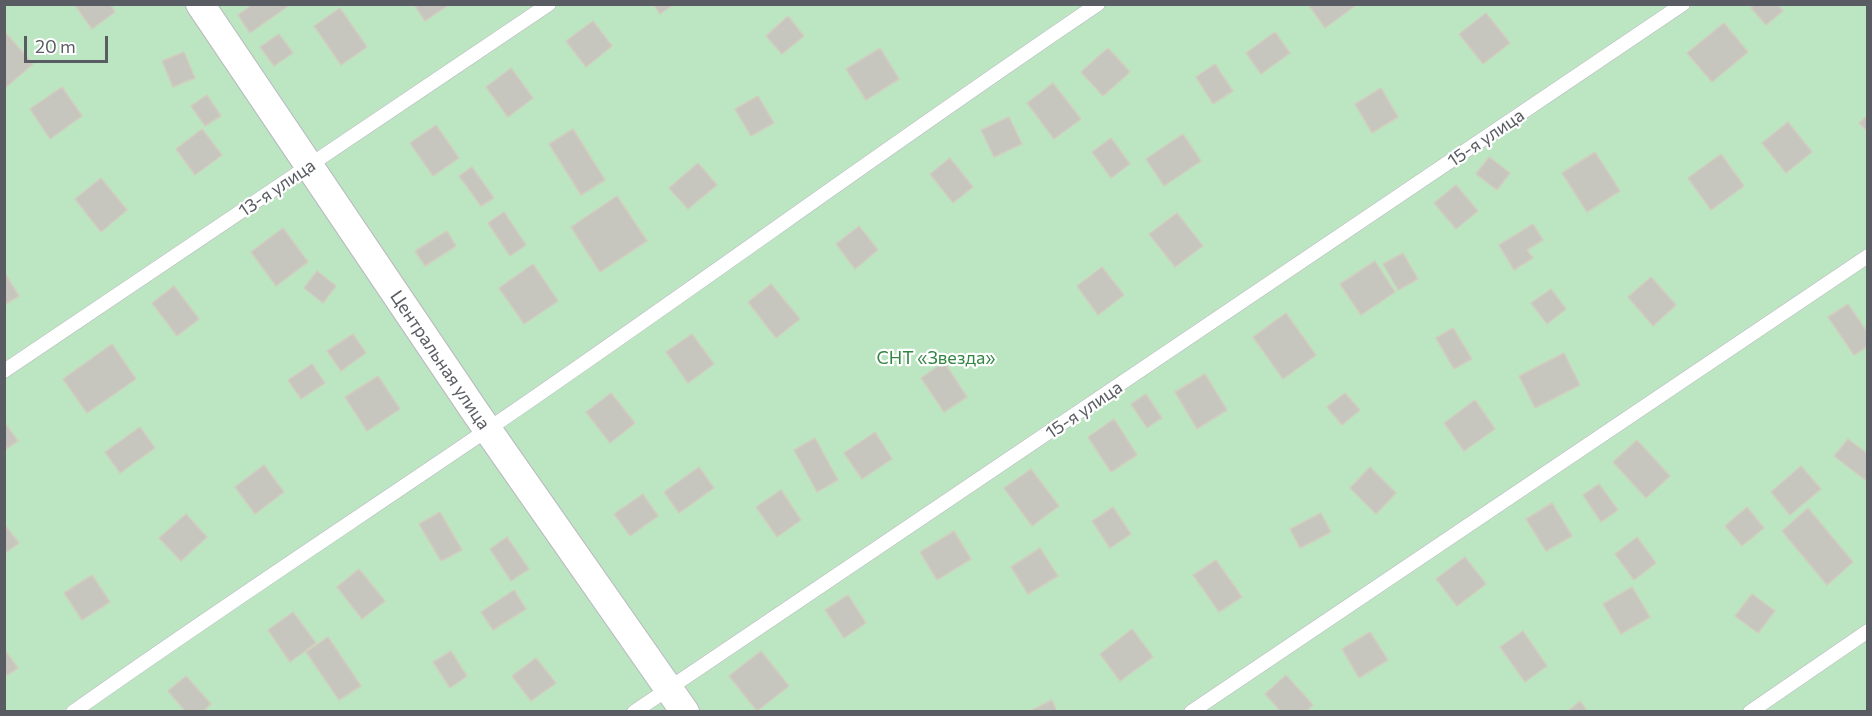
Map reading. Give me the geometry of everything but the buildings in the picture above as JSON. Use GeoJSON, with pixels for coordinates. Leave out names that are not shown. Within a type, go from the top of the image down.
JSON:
{"type":"FeatureCollection","features":[{"type":"Feature","properties":{"kind":"street","name":"Центральная улица"},"geometry":{"type":"LineString","coordinates":[[200,4],[488,430],[677,700]]}},
{"type":"Feature","properties":{"kind":"lane","name":"13-я улица"},"geometry":{"type":"LineString","coordinates":[[4,371],[549,4]]}},
{"type":"Feature","properties":{"kind":"lane"},"geometry":{"type":"LineString","coordinates":[[73,711],[197,624],[488,430],[968,92],[1098,4]]}},
{"type":"Feature","properties":{"kind":"lane","name":"15-я улица"},"geometry":{"type":"LineString","coordinates":[[634,711],[677,700],[1683,4]]}},
{"type":"Feature","properties":{"kind":"lane"},"geometry":{"type":"LineString","coordinates":[[1191,711],[1868,256]]}},
{"type":"Feature","properties":{"kind":"lane"},"geometry":{"type":"LineString","coordinates":[[1750,711],[1868,631]]}},
{"type":"Feature","properties":{"kind":"green space","name":"СНТ «Звезда»"},"geometry":{"type":"Polygon","coordinates":[[[5,5],[1867,5],[1867,711],[5,711],[5,5]]]}}]}
